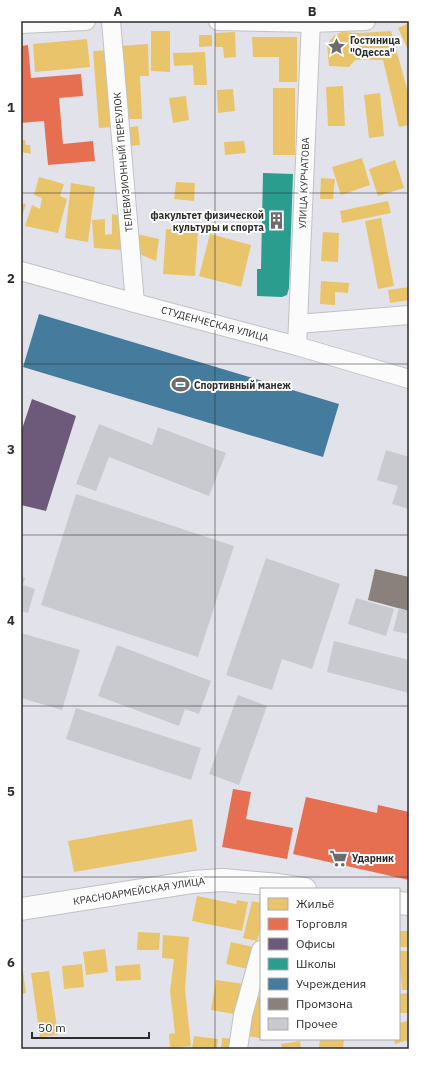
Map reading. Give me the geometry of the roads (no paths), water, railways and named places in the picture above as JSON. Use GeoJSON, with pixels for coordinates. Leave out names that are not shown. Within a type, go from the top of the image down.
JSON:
{"type":"FeatureCollection","features":[{"type":"Feature","properties":{"kind":"main road","name":"КРАСНОАРМЕЙСКАЯ УЛИЦА"},"geometry":{"type":"LineString","coordinates":[[21,909],[193,882],[223,880],[292,888]]}},
{"type":"Feature","properties":{"kind":"street"},"geometry":{"type":"LineString","coordinates":[[24,23],[86,21]]}},
{"type":"Feature","properties":{"kind":"street","name":"ТЕЛЕВИЗИОННЫЙ ПЕРЕУЛОК"},"geometry":{"type":"LineString","coordinates":[[111,21],[135,303]]}},
{"type":"Feature","properties":{"kind":"street"},"geometry":{"type":"LineString","coordinates":[[218,21],[366,21]]}},
{"type":"Feature","properties":{"kind":"street","name":"УЛИЦА КУРЧАТОВА"},"geometry":{"type":"LineString","coordinates":[[297,346],[311,22]]}},
{"type":"Feature","properties":{"kind":"street","name":"СТУДЕНЧЕСКАЯ УЛИЦА"},"geometry":{"type":"LineString","coordinates":[[21,271],[297,346],[409,379]]}},
{"type":"Feature","properties":{"kind":"street"},"geometry":{"type":"LineString","coordinates":[[298,324],[409,315]]}},
{"type":"Feature","properties":{"kind":"street"},"geometry":{"type":"LineString","coordinates":[[238,1049],[243,1015],[260,954]]}},
{"type":"Feature","properties":{"kind":"place","name":"Гостиница \"Одесса\""},"geometry":{"type":"Point","coordinates":[337,46]}},
{"type":"Feature","properties":{"kind":"place","name":"факультет физической культуры и спорта"},"geometry":{"type":"Point","coordinates":[277,221]}},
{"type":"Feature","properties":{"kind":"place","name":"Спортивный манеж"},"geometry":{"type":"Point","coordinates":[181,385]}},
{"type":"Feature","properties":{"kind":"place","name":"Ударник"},"geometry":{"type":"Point","coordinates":[339,858]}}]}
